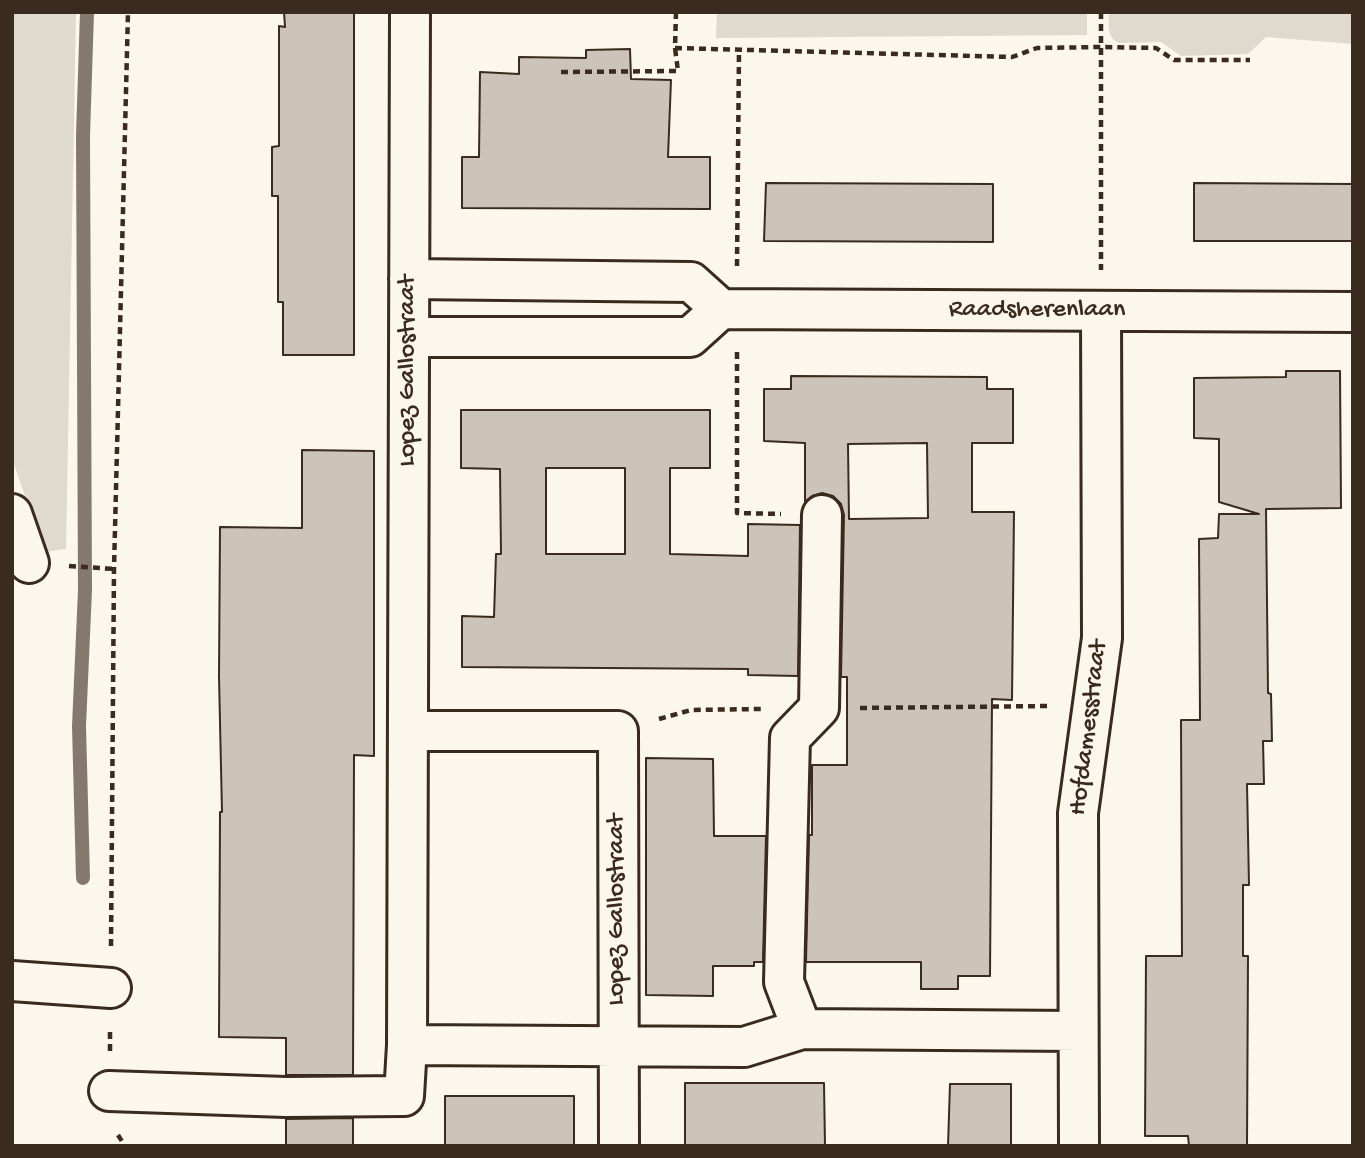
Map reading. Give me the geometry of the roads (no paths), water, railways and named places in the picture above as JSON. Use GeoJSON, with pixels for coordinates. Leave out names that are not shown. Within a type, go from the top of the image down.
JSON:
{"type":"FeatureCollection","features":[{"type":"Feature","properties":{"kind":"street","name":"Lopez Gallostraat"},"geometry":{"type":"LineString","coordinates":[[109,1091],[286,1097],[404,1096],[407,1045],[409,731],[410,12]]}},
{"type":"Feature","properties":{"kind":"street"},"geometry":{"type":"LineString","coordinates":[[409,279],[691,282],[729,309],[690,337],[410,337]]}},
{"type":"Feature","properties":{"kind":"street","name":"Raadsherenlaan"},"geometry":{"type":"LineString","coordinates":[[729,309],[1353,312]]}},
{"type":"Feature","properties":{"kind":"street","name":"Hofdamesstraat"},"geometry":{"type":"LineString","coordinates":[[1079,1146],[1078,813],[1102,638],[1101,311]]}},
{"type":"Feature","properties":{"kind":"street"},"geometry":{"type":"LineString","coordinates":[[12,514],[29,563]]}},
{"type":"Feature","properties":{"kind":"street"},"geometry":{"type":"LineString","coordinates":[[802,1029],[784,982],[790,738],[819,708],[822,515]]}},
{"type":"Feature","properties":{"kind":"street","name":"Lopez Gallostraat"},"geometry":{"type":"LineString","coordinates":[[409,731],[618,732],[619,1045]]}},
{"type":"Feature","properties":{"kind":"street"},"geometry":{"type":"LineString","coordinates":[[12,981],[111,988]]}},
{"type":"Feature","properties":{"kind":"street"},"geometry":{"type":"LineString","coordinates":[[407,1045],[744,1047],[802,1029],[1078,1031]]}},
{"type":"Feature","properties":{"kind":"street"},"geometry":{"type":"LineString","coordinates":[[619,1045],[620,1146]]}},
{"type":"Feature","properties":{"kind":"waterway"},"geometry":{"type":"LineString","coordinates":[[83,878],[79,726],[85,590],[83,136],[87,12]]}}]}
